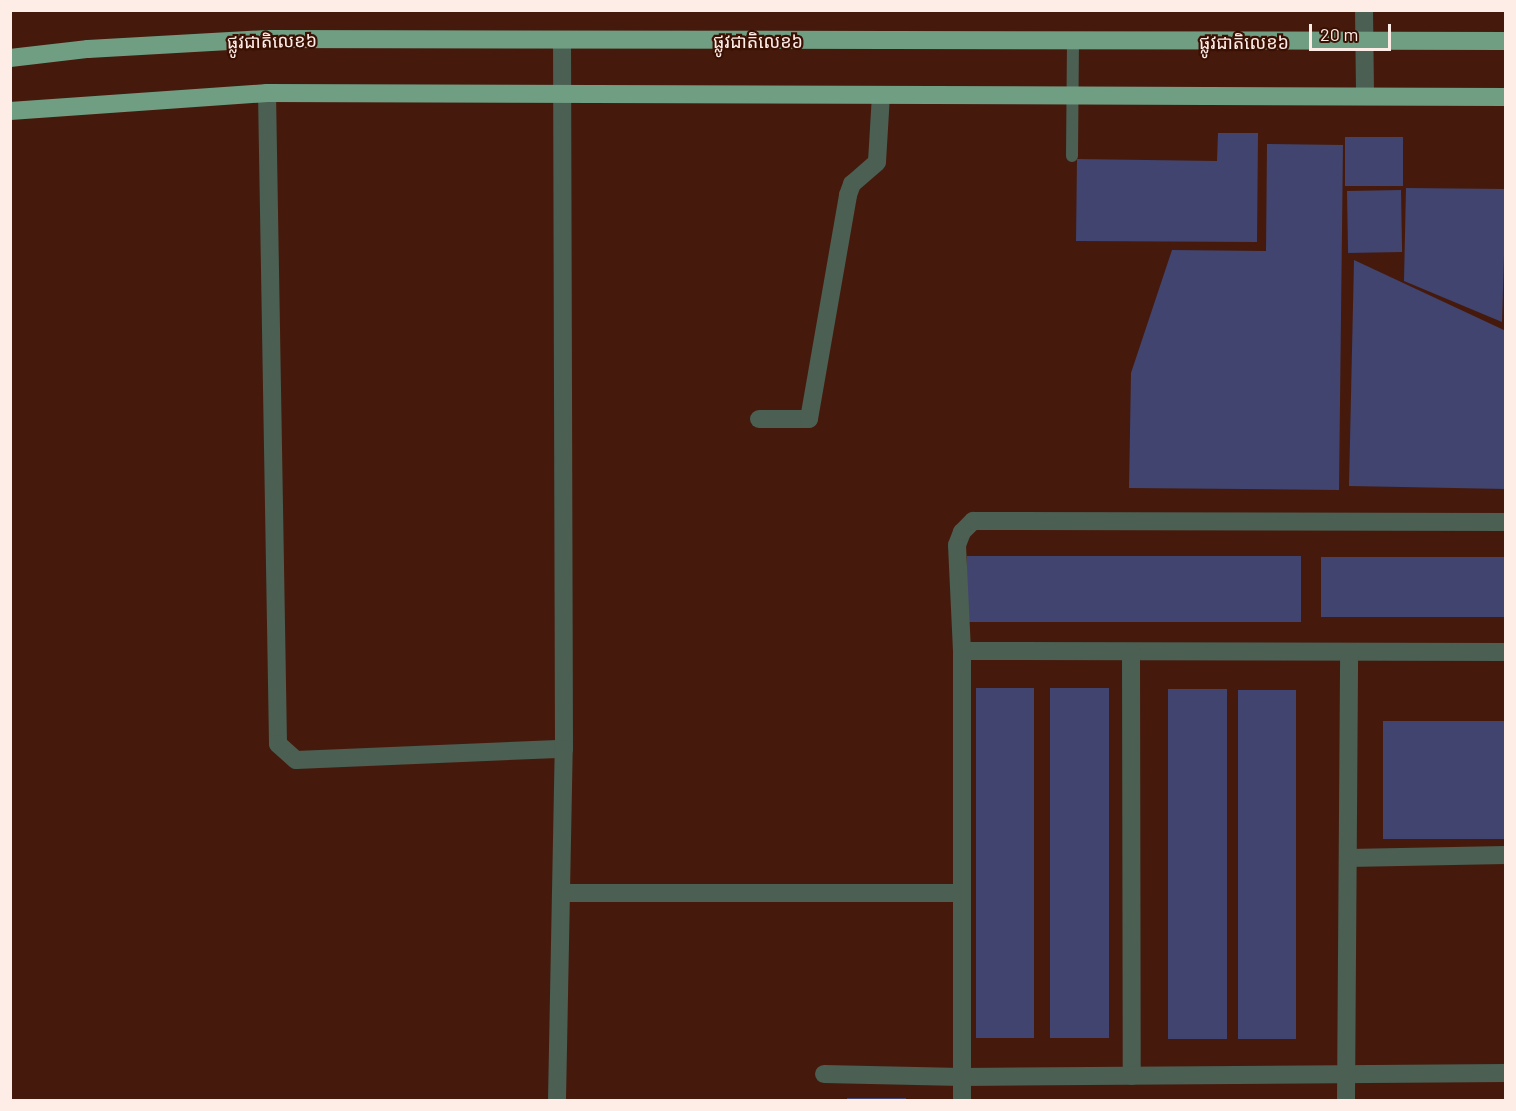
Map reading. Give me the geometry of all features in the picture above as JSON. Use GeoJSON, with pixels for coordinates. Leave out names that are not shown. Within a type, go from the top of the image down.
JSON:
{"type":"FeatureCollection","features":[{"type":"Feature","properties":{"kind":"highway","name":"ផ្លូវជាតិលេខ៦"},"geometry":{"type":"LineString","coordinates":[[10,58],[88,49],[267,39],[1506,41]]}},
{"type":"Feature","properties":{"kind":"highway"},"geometry":{"type":"LineString","coordinates":[[10,111],[267,93],[1506,97]]}},
{"type":"Feature","properties":{"kind":"street"},"geometry":{"type":"LineString","coordinates":[[1364,10],[1365,96]]}},
{"type":"Feature","properties":{"kind":"street"},"geometry":{"type":"LineString","coordinates":[[557,1101],[564,748],[562,40]]}},
{"type":"Feature","properties":{"kind":"street"},"geometry":{"type":"LineString","coordinates":[[267,93],[279,744],[296,760],[564,748]]}},
{"type":"Feature","properties":{"kind":"street"},"geometry":{"type":"LineString","coordinates":[[759,420],[809,418],[848,195],[852,184],[877,162],[881,95]]}},
{"type":"Feature","properties":{"kind":"street"},"geometry":{"type":"LineString","coordinates":[[962,1101],[962,651],[957,545],[962,532],[973,521],[1506,522]]}},
{"type":"Feature","properties":{"kind":"street"},"geometry":{"type":"LineString","coordinates":[[962,651],[1506,652]]}},
{"type":"Feature","properties":{"kind":"street"},"geometry":{"type":"LineString","coordinates":[[1346,1101],[1349,651]]}},
{"type":"Feature","properties":{"kind":"street"},"geometry":{"type":"LineString","coordinates":[[1131,652],[1132,1076]]}},
{"type":"Feature","properties":{"kind":"street"},"geometry":{"type":"LineString","coordinates":[[1348,858],[1506,855]]}},
{"type":"Feature","properties":{"kind":"street"},"geometry":{"type":"LineString","coordinates":[[561,893],[962,893]]}},
{"type":"Feature","properties":{"kind":"street"},"geometry":{"type":"LineString","coordinates":[[824,1074],[962,1077],[1506,1073]]}},
{"type":"Feature","properties":{"kind":"lane"},"geometry":{"type":"LineString","coordinates":[[1072,41],[1072,156]]}},
{"type":"Feature","properties":{"kind":"building"},"geometry":{"type":"Polygon","coordinates":[[[1218,133],[1258,133],[1257,242],[1076,241],[1077,159],[1217,161],[1218,133]]]}},
{"type":"Feature","properties":{"kind":"building"},"geometry":{"type":"Polygon","coordinates":[[[1345,137],[1403,137],[1403,186],[1345,186],[1345,137]]]}},
{"type":"Feature","properties":{"kind":"building"},"geometry":{"type":"Polygon","coordinates":[[[1267,144],[1343,145],[1339,490],[1129,488],[1131,373],[1172,250],[1266,251],[1267,144]]]}},
{"type":"Feature","properties":{"kind":"building"},"geometry":{"type":"Polygon","coordinates":[[[1406,188],[1506,189],[1502,322],[1404,281],[1406,188]]]}},
{"type":"Feature","properties":{"kind":"building"},"geometry":{"type":"Polygon","coordinates":[[[1401,190],[1402,252],[1348,253],[1347,191],[1401,190]]]}},
{"type":"Feature","properties":{"kind":"building"},"geometry":{"type":"Polygon","coordinates":[[[1354,260],[1506,331],[1506,489],[1349,486],[1354,260]]]}},
{"type":"Feature","properties":{"kind":"building"},"geometry":{"type":"Polygon","coordinates":[[[967,556],[1301,556],[1301,622],[967,622],[967,556]]]}},
{"type":"Feature","properties":{"kind":"building"},"geometry":{"type":"Polygon","coordinates":[[[1321,557],[1506,557],[1506,617],[1321,617],[1321,557]]]}},
{"type":"Feature","properties":{"kind":"building"},"geometry":{"type":"Polygon","coordinates":[[[976,688],[1034,688],[1034,1038],[976,1038],[976,688]]]}},
{"type":"Feature","properties":{"kind":"building"},"geometry":{"type":"Polygon","coordinates":[[[1050,688],[1109,688],[1109,1038],[1050,1038],[1050,688]]]}},
{"type":"Feature","properties":{"kind":"building"},"geometry":{"type":"Polygon","coordinates":[[[1168,689],[1227,689],[1227,1039],[1168,1039],[1168,689]]]}},
{"type":"Feature","properties":{"kind":"building"},"geometry":{"type":"Polygon","coordinates":[[[1238,690],[1296,690],[1296,1039],[1238,1039],[1238,690]]]}},
{"type":"Feature","properties":{"kind":"building"},"geometry":{"type":"Polygon","coordinates":[[[1383,721],[1506,721],[1506,839],[1383,839],[1383,721]]]}},
{"type":"Feature","properties":{"kind":"building"},"geometry":{"type":"Polygon","coordinates":[[[847,1098],[906,1098],[906,1100],[847,1100],[847,1098]]]}}]}
